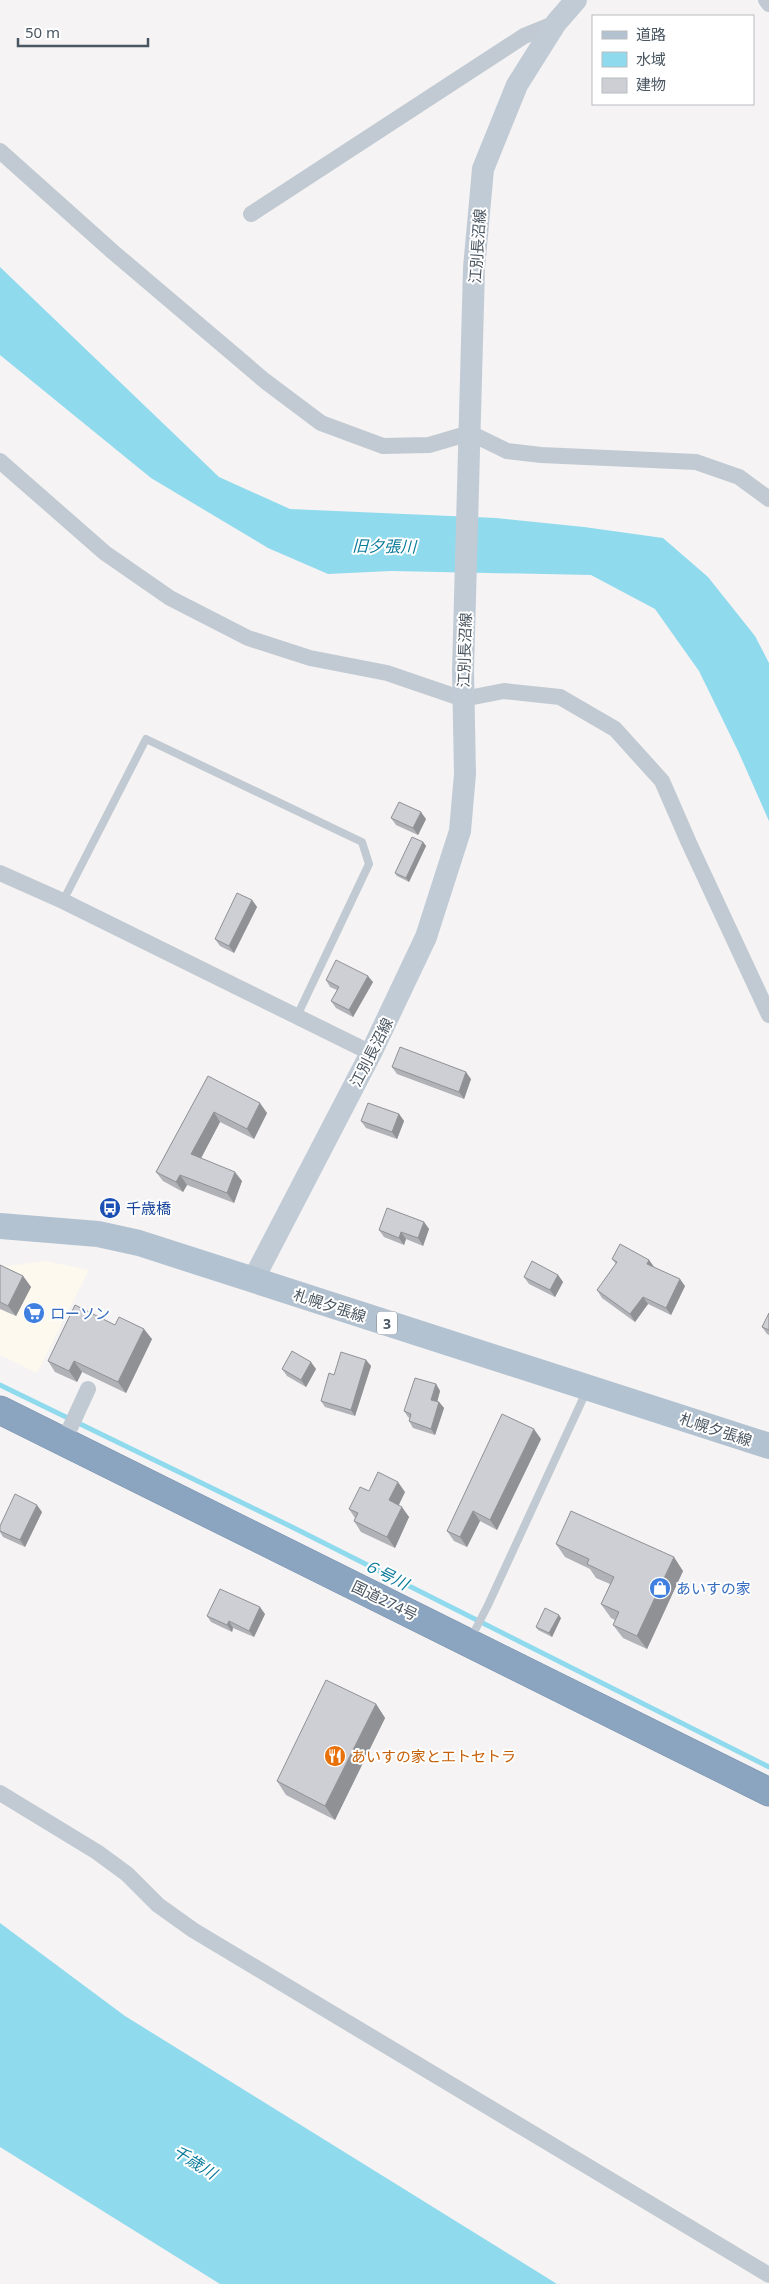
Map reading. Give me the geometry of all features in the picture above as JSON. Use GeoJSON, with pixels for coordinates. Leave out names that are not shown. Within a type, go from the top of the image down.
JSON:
{"type":"FeatureCollection","features":[{"type":"Feature","properties":{"kind":"highway","name":"国道274号"},"geometry":{"type":"LineString","coordinates":[[0,1410],[66,1436],[471,1637],[769,1792]]}},
{"type":"Feature","properties":{"kind":"main road","name":"江別長沼線"},"geometry":{"type":"LineString","coordinates":[[253,1280],[371,1053],[426,938],[460,831],[465,774],[463,671],[474,268],[483,169],[517,85],[556,24],[576,0]]}},
{"type":"Feature","properties":{"kind":"main road","name":"札幌夕張線"},"geometry":{"type":"LineString","coordinates":[[0,1226],[98,1234],[140,1244],[769,1446]]}},
{"type":"Feature","properties":{"kind":"street"},"geometry":{"type":"LineString","coordinates":[[766,0],[769,4]]}},
{"type":"Feature","properties":{"kind":"street"},"geometry":{"type":"LineString","coordinates":[[251,214],[524,36],[556,24]]}},
{"type":"Feature","properties":{"kind":"street"},"geometry":{"type":"LineString","coordinates":[[0,151],[113,252],[265,381],[321,423],[383,446],[429,445],[470,433],[507,451],[541,455],[696,462],[740,477],[769,499]]}},
{"type":"Feature","properties":{"kind":"street"},"geometry":{"type":"LineString","coordinates":[[0,461],[105,553],[170,598],[248,638],[310,658],[387,673],[463,699],[504,691],[560,697],[615,729],[662,781],[769,1015]]}},
{"type":"Feature","properties":{"kind":"street"},"geometry":{"type":"LineString","coordinates":[[0,873],[63,901],[371,1053]]}},
{"type":"Feature","properties":{"kind":"street"},"geometry":{"type":"LineString","coordinates":[[66,1436],[88,1389]]}},
{"type":"Feature","properties":{"kind":"street"},"geometry":{"type":"LineString","coordinates":[[0,1793],[98,1852],[127,1874],[158,1905],[193,1930],[769,2275]]}},
{"type":"Feature","properties":{"kind":"lane"},"geometry":{"type":"LineString","coordinates":[[63,901],[146,739],[362,842],[369,864],[297,1016]]}},
{"type":"Feature","properties":{"kind":"lane"},"geometry":{"type":"LineString","coordinates":[[471,1637],[488,1605],[588,1388]]}},
{"type":"Feature","properties":{"kind":"shaded area","name":"ローソン"},"geometry":{"type":"Polygon","coordinates":[[[47,1261],[89,1270],[37,1373],[0,1355],[0,1267],[47,1261]]]}},
{"type":"Feature","properties":{"kind":"water","name":"旧夕張川"},"geometry":{"type":"Polygon","coordinates":[[[0,267],[219,477],[290,509],[496,518],[584,527],[663,538],[708,577],[755,636],[769,663],[769,821],[739,753],[699,671],[655,609],[591,575],[391,571],[328,574],[268,548],[151,478],[0,355],[0,267]]]}},
{"type":"Feature","properties":{"kind":"water","name":"千歳川"},"geometry":{"type":"Polygon","coordinates":[[[0,1923],[125,2016],[557,2284],[220,2284],[0,2147],[0,1923]]]}},
{"type":"Feature","properties":{"kind":"building"},"geometry":{"type":"Polygon","coordinates":[[[399,802],[421,812],[413,828],[391,818],[399,802]]]}},
{"type":"Feature","properties":{"kind":"building"},"geometry":{"type":"Polygon","coordinates":[[[412,837],[423,842],[406,878],[395,873],[412,837]]]}},
{"type":"Feature","properties":{"kind":"building"},"geometry":{"type":"Polygon","coordinates":[[[237,893],[252,900],[229,946],[215,939],[237,893]]]}},
{"type":"Feature","properties":{"kind":"building"},"geometry":{"type":"Polygon","coordinates":[[[336,960],[368,976],[349,1010],[331,1001],[339,987],[326,980],[336,960]]]}},
{"type":"Feature","properties":{"kind":"building"},"geometry":{"type":"Polygon","coordinates":[[[400,1047],[466,1072],[459,1092],[392,1067],[400,1047]]]}},
{"type":"Feature","properties":{"kind":"building"},"geometry":{"type":"Polygon","coordinates":[[[208,1076],[260,1103],[247,1129],[214,1112],[191,1154],[235,1172],[227,1193],[180,1175],[176,1182],[156,1172],[208,1076]]]}},
{"type":"Feature","properties":{"kind":"building"},"geometry":{"type":"Polygon","coordinates":[[[368,1103],[399,1114],[392,1132],[361,1121],[368,1103]]]}},
{"type":"Feature","properties":{"kind":"building"},"geometry":{"type":"Polygon","coordinates":[[[387,1208],[424,1222],[418,1238],[401,1232],[399,1238],[379,1230],[387,1208]]]}},
{"type":"Feature","properties":{"kind":"building"},"geometry":{"type":"Polygon","coordinates":[[[620,1244],[649,1260],[647,1264],[680,1279],[666,1308],[643,1297],[630,1314],[597,1290],[617,1262],[612,1259],[620,1244]]]}},
{"type":"Feature","properties":{"kind":"building"},"geometry":{"type":"Polygon","coordinates":[[[532,1261],[558,1275],[550,1290],[524,1277],[532,1261]]]}},
{"type":"Feature","properties":{"kind":"building"},"geometry":{"type":"Polygon","coordinates":[[[0,1265],[23,1276],[8,1306],[0,1302],[0,1265]]]}},
{"type":"Feature","properties":{"kind":"building"},"geometry":{"type":"Polygon","coordinates":[[[75,1305],[115,1325],[119,1317],[144,1329],[118,1382],[74,1361],[69,1371],[48,1361],[75,1305]]]}},
{"type":"Feature","properties":{"kind":"building"},"geometry":{"type":"Polygon","coordinates":[[[769,1313],[769,1330],[762,1327],[769,1313]]]}},
{"type":"Feature","properties":{"kind":"building"},"geometry":{"type":"Polygon","coordinates":[[[292,1351],[311,1362],[301,1380],[282,1369],[292,1351]]]}},
{"type":"Feature","properties":{"kind":"building"},"geometry":{"type":"Polygon","coordinates":[[[341,1352],[366,1360],[351,1410],[321,1401],[329,1373],[334,1375],[341,1352]]]}},
{"type":"Feature","properties":{"kind":"building"},"geometry":{"type":"Polygon","coordinates":[[[415,1378],[436,1384],[431,1400],[439,1402],[431,1429],[409,1421],[411,1414],[404,1411],[415,1378]]]}},
{"type":"Feature","properties":{"kind":"building"},"geometry":{"type":"Polygon","coordinates":[[[502,1414],[534,1429],[490,1520],[473,1511],[460,1537],[447,1531],[502,1414]]]}},
{"type":"Feature","properties":{"kind":"building"},"geometry":{"type":"Polygon","coordinates":[[[378,1472],[398,1482],[389,1500],[402,1507],[387,1537],[354,1521],[358,1513],[349,1509],[360,1487],[369,1491],[378,1472]]]}},
{"type":"Feature","properties":{"kind":"building"},"geometry":{"type":"Polygon","coordinates":[[[15,1494],[37,1505],[20,1540],[0,1531],[0,1526],[15,1494]]]}},
{"type":"Feature","properties":{"kind":"building","name":"あいすの家"},"geometry":{"type":"Polygon","coordinates":[[[571,1511],[674,1557],[637,1636],[613,1625],[619,1612],[601,1604],[614,1577],[587,1564],[589,1559],[556,1544],[571,1511]]]}},
{"type":"Feature","properties":{"kind":"building"},"geometry":{"type":"Polygon","coordinates":[[[220,1589],[260,1607],[249,1631],[229,1621],[227,1625],[207,1616],[220,1589]]]}},
{"type":"Feature","properties":{"kind":"building"},"geometry":{"type":"Polygon","coordinates":[[[545,1608],[559,1615],[549,1633],[536,1627],[545,1608]]]}},
{"type":"Feature","properties":{"kind":"building","name":"あいすの家とエトセトラ"},"geometry":{"type":"Polygon","coordinates":[[[326,1680],[376,1704],[325,1806],[277,1781],[326,1680]]]}},
{"type":"Feature","properties":{"kind":"waterway","name":"６号川"},"geometry":{"type":"LineString","coordinates":[[0,1385],[294,1528],[769,1767]]}},
{"type":"Feature","properties":{"kind":"place","name":"千歳橋"},"geometry":{"type":"Point","coordinates":[110,1208]}},
{"type":"Feature","properties":{"kind":"place","name":"ローソン"},"geometry":{"type":"Point","coordinates":[34,1313]}},
{"type":"Feature","properties":{"kind":"place","name":"あいすの家"},"geometry":{"type":"Point","coordinates":[660,1588]}},
{"type":"Feature","properties":{"kind":"place","name":"あいすの家とエトセトラ"},"geometry":{"type":"Point","coordinates":[335,1756]}}]}
